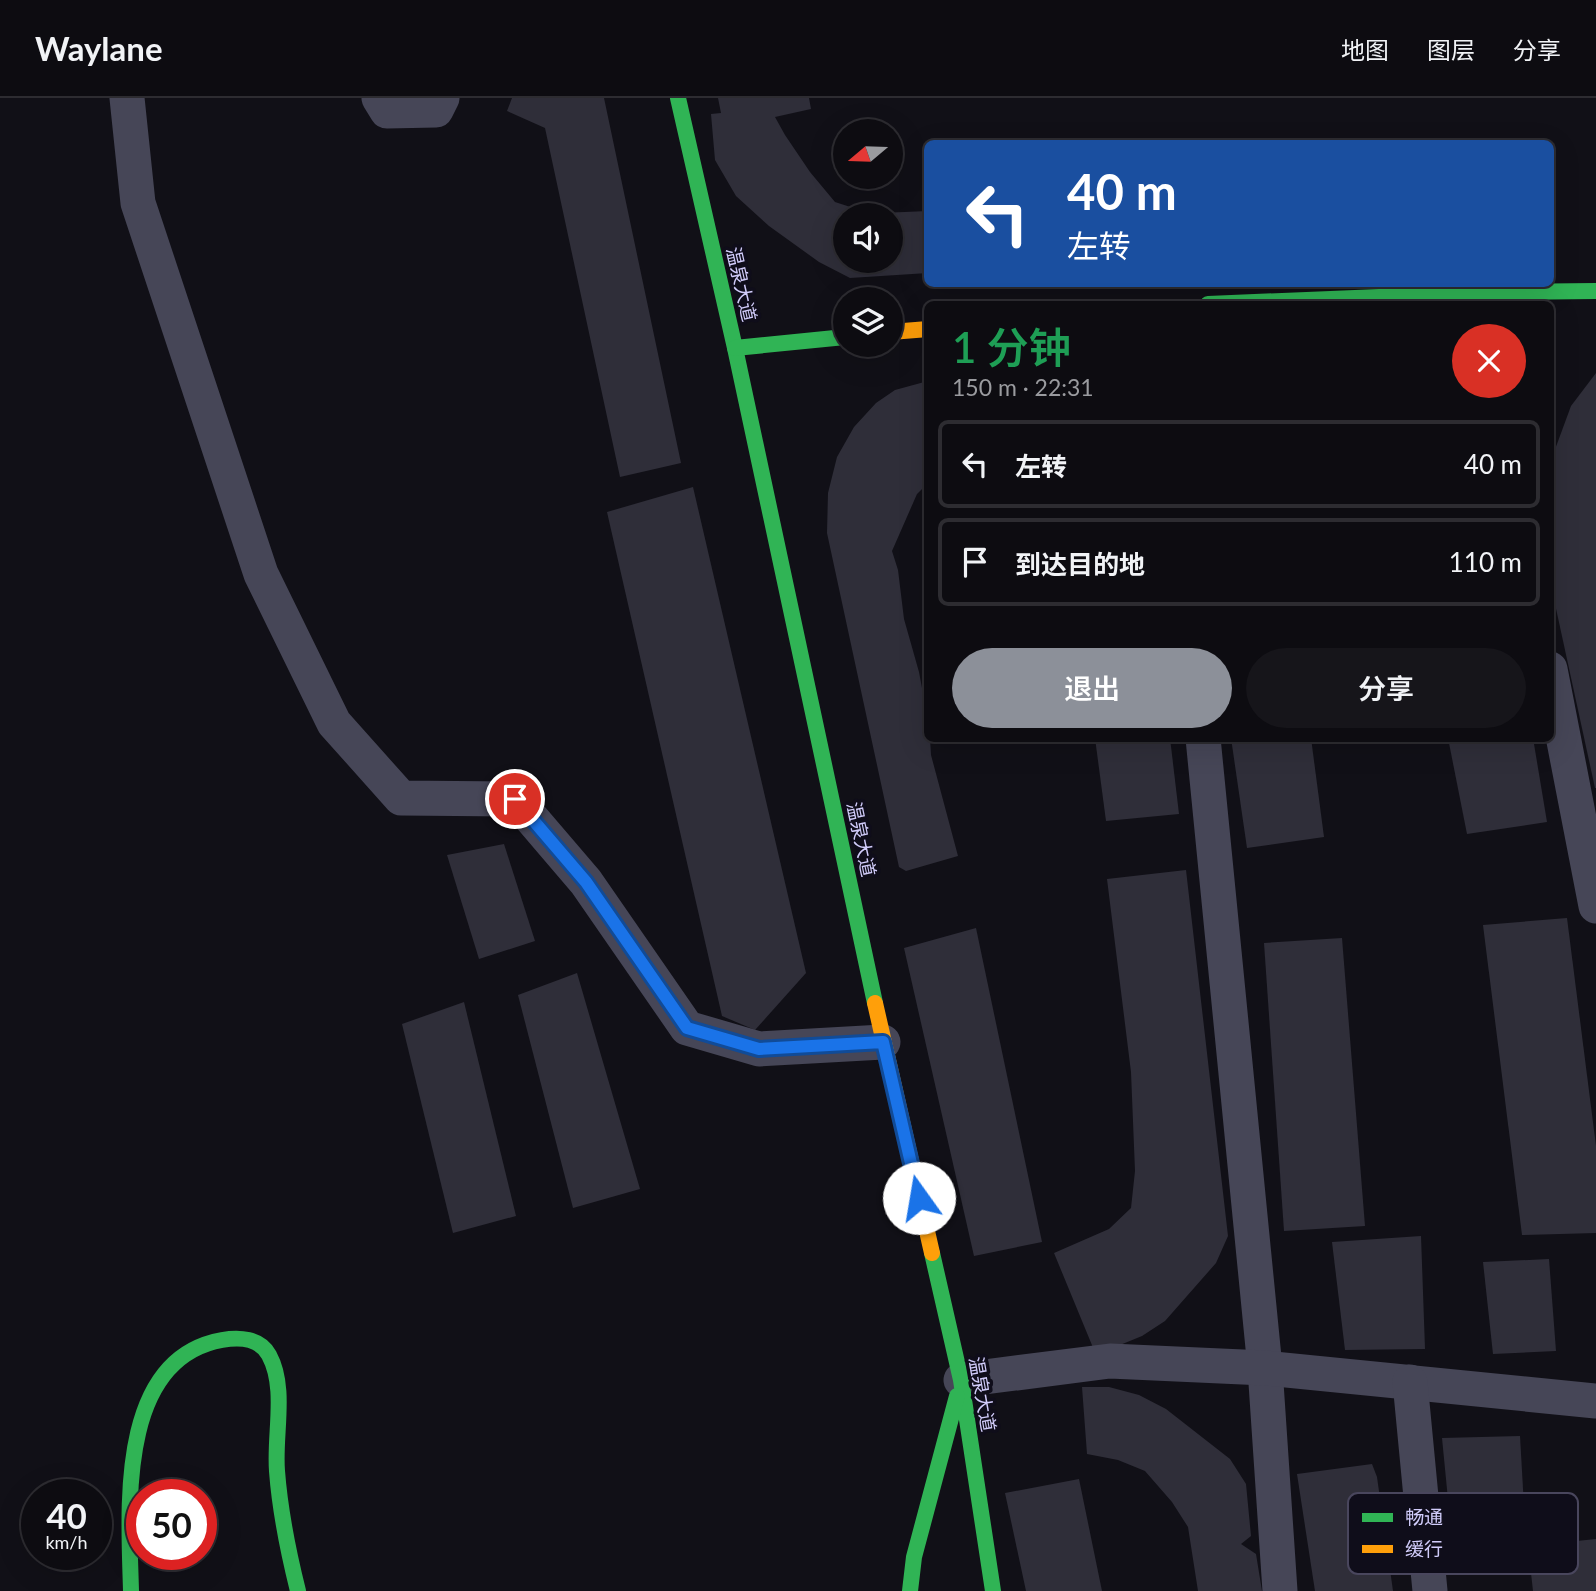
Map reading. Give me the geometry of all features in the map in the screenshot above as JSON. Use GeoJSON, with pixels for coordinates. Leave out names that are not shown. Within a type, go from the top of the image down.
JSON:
{"type":"FeatureCollection","features":[{"type":"Feature","properties":{"kind":"main road","name":"温泉大道"},"geometry":{"type":"LineString","coordinates":[[678,98],[735,348],[883,1042],[961,1380],[993,1591]]}},
{"type":"Feature","properties":{"kind":"main road"},"geometry":{"type":"LineString","coordinates":[[1354,301],[1501,298],[1596,291]]}},
{"type":"Feature","properties":{"kind":"main road"},"geometry":{"type":"LineString","coordinates":[[903,331],[924,329]]}},
{"type":"Feature","properties":{"kind":"main road"},"geometry":{"type":"LineString","coordinates":[[735,348],[833,338]]}},
{"type":"Feature","properties":{"kind":"main road"},"geometry":{"type":"LineString","coordinates":[[131,1591],[133,1475],[139,1432],[149,1399],[160,1378],[173,1364],[203,1346],[233,1338],[247,1339],[265,1350],[276,1374],[276,1452],[280,1507],[298,1591]]}},
{"type":"Feature","properties":{"kind":"main road"},"geometry":{"type":"LineString","coordinates":[[910,1591],[914,1557],[961,1380]]}},
{"type":"Feature","properties":{"kind":"street"},"geometry":{"type":"LineString","coordinates":[[127,98],[138,203],[261,574],[334,723],[401,798],[515,799],[586,882],[687,1028],[759,1049],[883,1042]]}},
{"type":"Feature","properties":{"kind":"street"},"geometry":{"type":"LineString","coordinates":[[379,98],[387,111],[436,110],[442,98]]}},
{"type":"Feature","properties":{"kind":"street"},"geometry":{"type":"LineString","coordinates":[[1554,690],[1596,906]]}},
{"type":"Feature","properties":{"kind":"street"},"geometry":{"type":"LineString","coordinates":[[1203,742],[1265,1368],[1280,1591]]}},
{"type":"Feature","properties":{"kind":"street"},"geometry":{"type":"LineString","coordinates":[[961,1380],[1110,1361],[1265,1368],[1596,1401]]}},
{"type":"Feature","properties":{"kind":"street"},"geometry":{"type":"LineString","coordinates":[[1410,1382],[1421,1493]]}},
{"type":"Feature","properties":{"kind":"building"},"geometry":{"type":"Polygon","coordinates":[[[512,98],[604,98],[681,463],[620,477],[545,128],[507,111],[512,98]]]}},
{"type":"Feature","properties":{"kind":"building"},"geometry":{"type":"Polygon","coordinates":[[[718,98],[809,98],[811,109],[775,117],[810,172],[838,203],[833,203],[833,269],[769,226],[736,196],[715,160],[711,114],[721,113],[718,98]]]}},
{"type":"Feature","properties":{"kind":"building"},"geometry":{"type":"Polygon","coordinates":[[[924,211],[924,273],[850,278],[840,273],[903,273],[903,212],[924,211]]]}},
{"type":"Feature","properties":{"kind":"building"},"geometry":{"type":"Polygon","coordinates":[[[1596,373],[1596,788],[1554,599],[1554,452],[1571,406],[1596,373]]]}},
{"type":"Feature","properties":{"kind":"building"},"geometry":{"type":"Polygon","coordinates":[[[924,382],[924,487],[917,494],[892,551],[898,570],[904,619],[924,699],[924,742],[930,742],[931,755],[958,856],[906,871],[899,867],[827,533],[828,493],[837,457],[854,427],[876,403],[895,390],[924,382]]]}},
{"type":"Feature","properties":{"kind":"building"},"geometry":{"type":"Polygon","coordinates":[[[693,487],[806,973],[755,1030],[722,1016],[607,512],[693,487]]]}},
{"type":"Feature","properties":{"kind":"building"},"geometry":{"type":"Polygon","coordinates":[[[1096,742],[1170,742],[1179,814],[1106,821],[1096,742]]]}},
{"type":"Feature","properties":{"kind":"building"},"geometry":{"type":"Polygon","coordinates":[[[1232,742],[1312,742],[1324,837],[1247,848],[1232,742]]]}},
{"type":"Feature","properties":{"kind":"building"},"geometry":{"type":"Polygon","coordinates":[[[1449,742],[1534,742],[1547,822],[1467,834],[1449,742]]]}},
{"type":"Feature","properties":{"kind":"building"},"geometry":{"type":"Polygon","coordinates":[[[504,844],[535,941],[479,959],[447,855],[504,844]]]}},
{"type":"Feature","properties":{"kind":"building"},"geometry":{"type":"Polygon","coordinates":[[[1186,870],[1228,1236],[1216,1263],[1165,1321],[1142,1336],[1120,1345],[1094,1350],[1054,1253],[1109,1229],[1131,1208],[1135,1171],[1131,1072],[1107,879],[1186,870]]]}},
{"type":"Feature","properties":{"kind":"building"},"geometry":{"type":"Polygon","coordinates":[[[1567,918],[1596,1146],[1596,1233],[1522,1235],[1483,925],[1567,918]]]}},
{"type":"Feature","properties":{"kind":"building"},"geometry":{"type":"Polygon","coordinates":[[[976,928],[1042,1242],[974,1256],[904,948],[976,928]]]}},
{"type":"Feature","properties":{"kind":"building"},"geometry":{"type":"Polygon","coordinates":[[[1342,938],[1365,1226],[1284,1231],[1264,943],[1342,938]]]}},
{"type":"Feature","properties":{"kind":"building"},"geometry":{"type":"Polygon","coordinates":[[[577,973],[640,1189],[573,1208],[518,995],[577,973]]]}},
{"type":"Feature","properties":{"kind":"building"},"geometry":{"type":"Polygon","coordinates":[[[464,1002],[516,1216],[453,1233],[402,1024],[464,1002]]]}},
{"type":"Feature","properties":{"kind":"building"},"geometry":{"type":"Polygon","coordinates":[[[1421,1236],[1425,1349],[1345,1350],[1332,1242],[1421,1236]]]}},
{"type":"Feature","properties":{"kind":"building"},"geometry":{"type":"Polygon","coordinates":[[[1549,1259],[1556,1351],[1493,1354],[1483,1262],[1549,1259]]]}},
{"type":"Feature","properties":{"kind":"building"},"geometry":{"type":"Polygon","coordinates":[[[1082,1387],[1109,1387],[1139,1395],[1166,1409],[1230,1459],[1246,1484],[1251,1536],[1241,1544],[1256,1554],[1262,1591],[1198,1591],[1188,1527],[1172,1502],[1145,1471],[1118,1460],[1087,1454],[1082,1387]]]}},
{"type":"Feature","properties":{"kind":"building"},"geometry":{"type":"Polygon","coordinates":[[[1520,1436],[1523,1493],[1447,1493],[1442,1438],[1520,1436]]]}},
{"type":"Feature","properties":{"kind":"building"},"geometry":{"type":"Polygon","coordinates":[[[1372,1464],[1379,1493],[1348,1493],[1348,1574],[1391,1574],[1393,1591],[1315,1591],[1297,1474],[1372,1464]]]}},
{"type":"Feature","properties":{"kind":"building"},"geometry":{"type":"Polygon","coordinates":[[[1079,1479],[1102,1591],[1026,1591],[1005,1493],[1079,1479]]]}},
{"type":"Feature","properties":{"kind":"building"},"geometry":{"type":"Polygon","coordinates":[[[1596,1539],[1596,1591],[1533,1591],[1531,1574],[1578,1574],[1578,1541],[1596,1539]]]}},
{"type":"Feature","properties":{"kind":"traffic: fast"},"geometry":{"type":"LineString","coordinates":[[678,98],[735,348],[875,1003]]}},
{"type":"Feature","properties":{"kind":"traffic: fast"},"geometry":{"type":"LineString","coordinates":[[1281,301],[1596,291]]}},
{"type":"Feature","properties":{"kind":"traffic: fast"},"geometry":{"type":"LineString","coordinates":[[735,348],[833,338]]}},
{"type":"Feature","properties":{"kind":"traffic: fast"},"geometry":{"type":"LineString","coordinates":[[932,1253],[961,1380],[993,1591]]}},
{"type":"Feature","properties":{"kind":"traffic: fast"},"geometry":{"type":"LineString","coordinates":[[131,1591],[131,1481],[136,1443],[146,1407],[163,1376],[188,1353],[222,1340],[235,1339],[249,1340],[260,1345],[269,1355],[274,1368],[279,1396],[278,1486],[298,1591]]}},
{"type":"Feature","properties":{"kind":"traffic: fast"},"geometry":{"type":"LineString","coordinates":[[910,1591],[914,1557],[957,1396]]}},
{"type":"Feature","properties":{"kind":"traffic: slow"},"geometry":{"type":"LineString","coordinates":[[903,331],[924,329]]}},
{"type":"Feature","properties":{"kind":"traffic: slow"},"geometry":{"type":"LineString","coordinates":[[875,1003],[932,1253]]}},
{"type":"Feature","properties":{"kind":"route"},"geometry":{"type":"LineString","coordinates":[[515,799],[586,882],[687,1028],[759,1049],[883,1042],[919,1198]]}}]}
